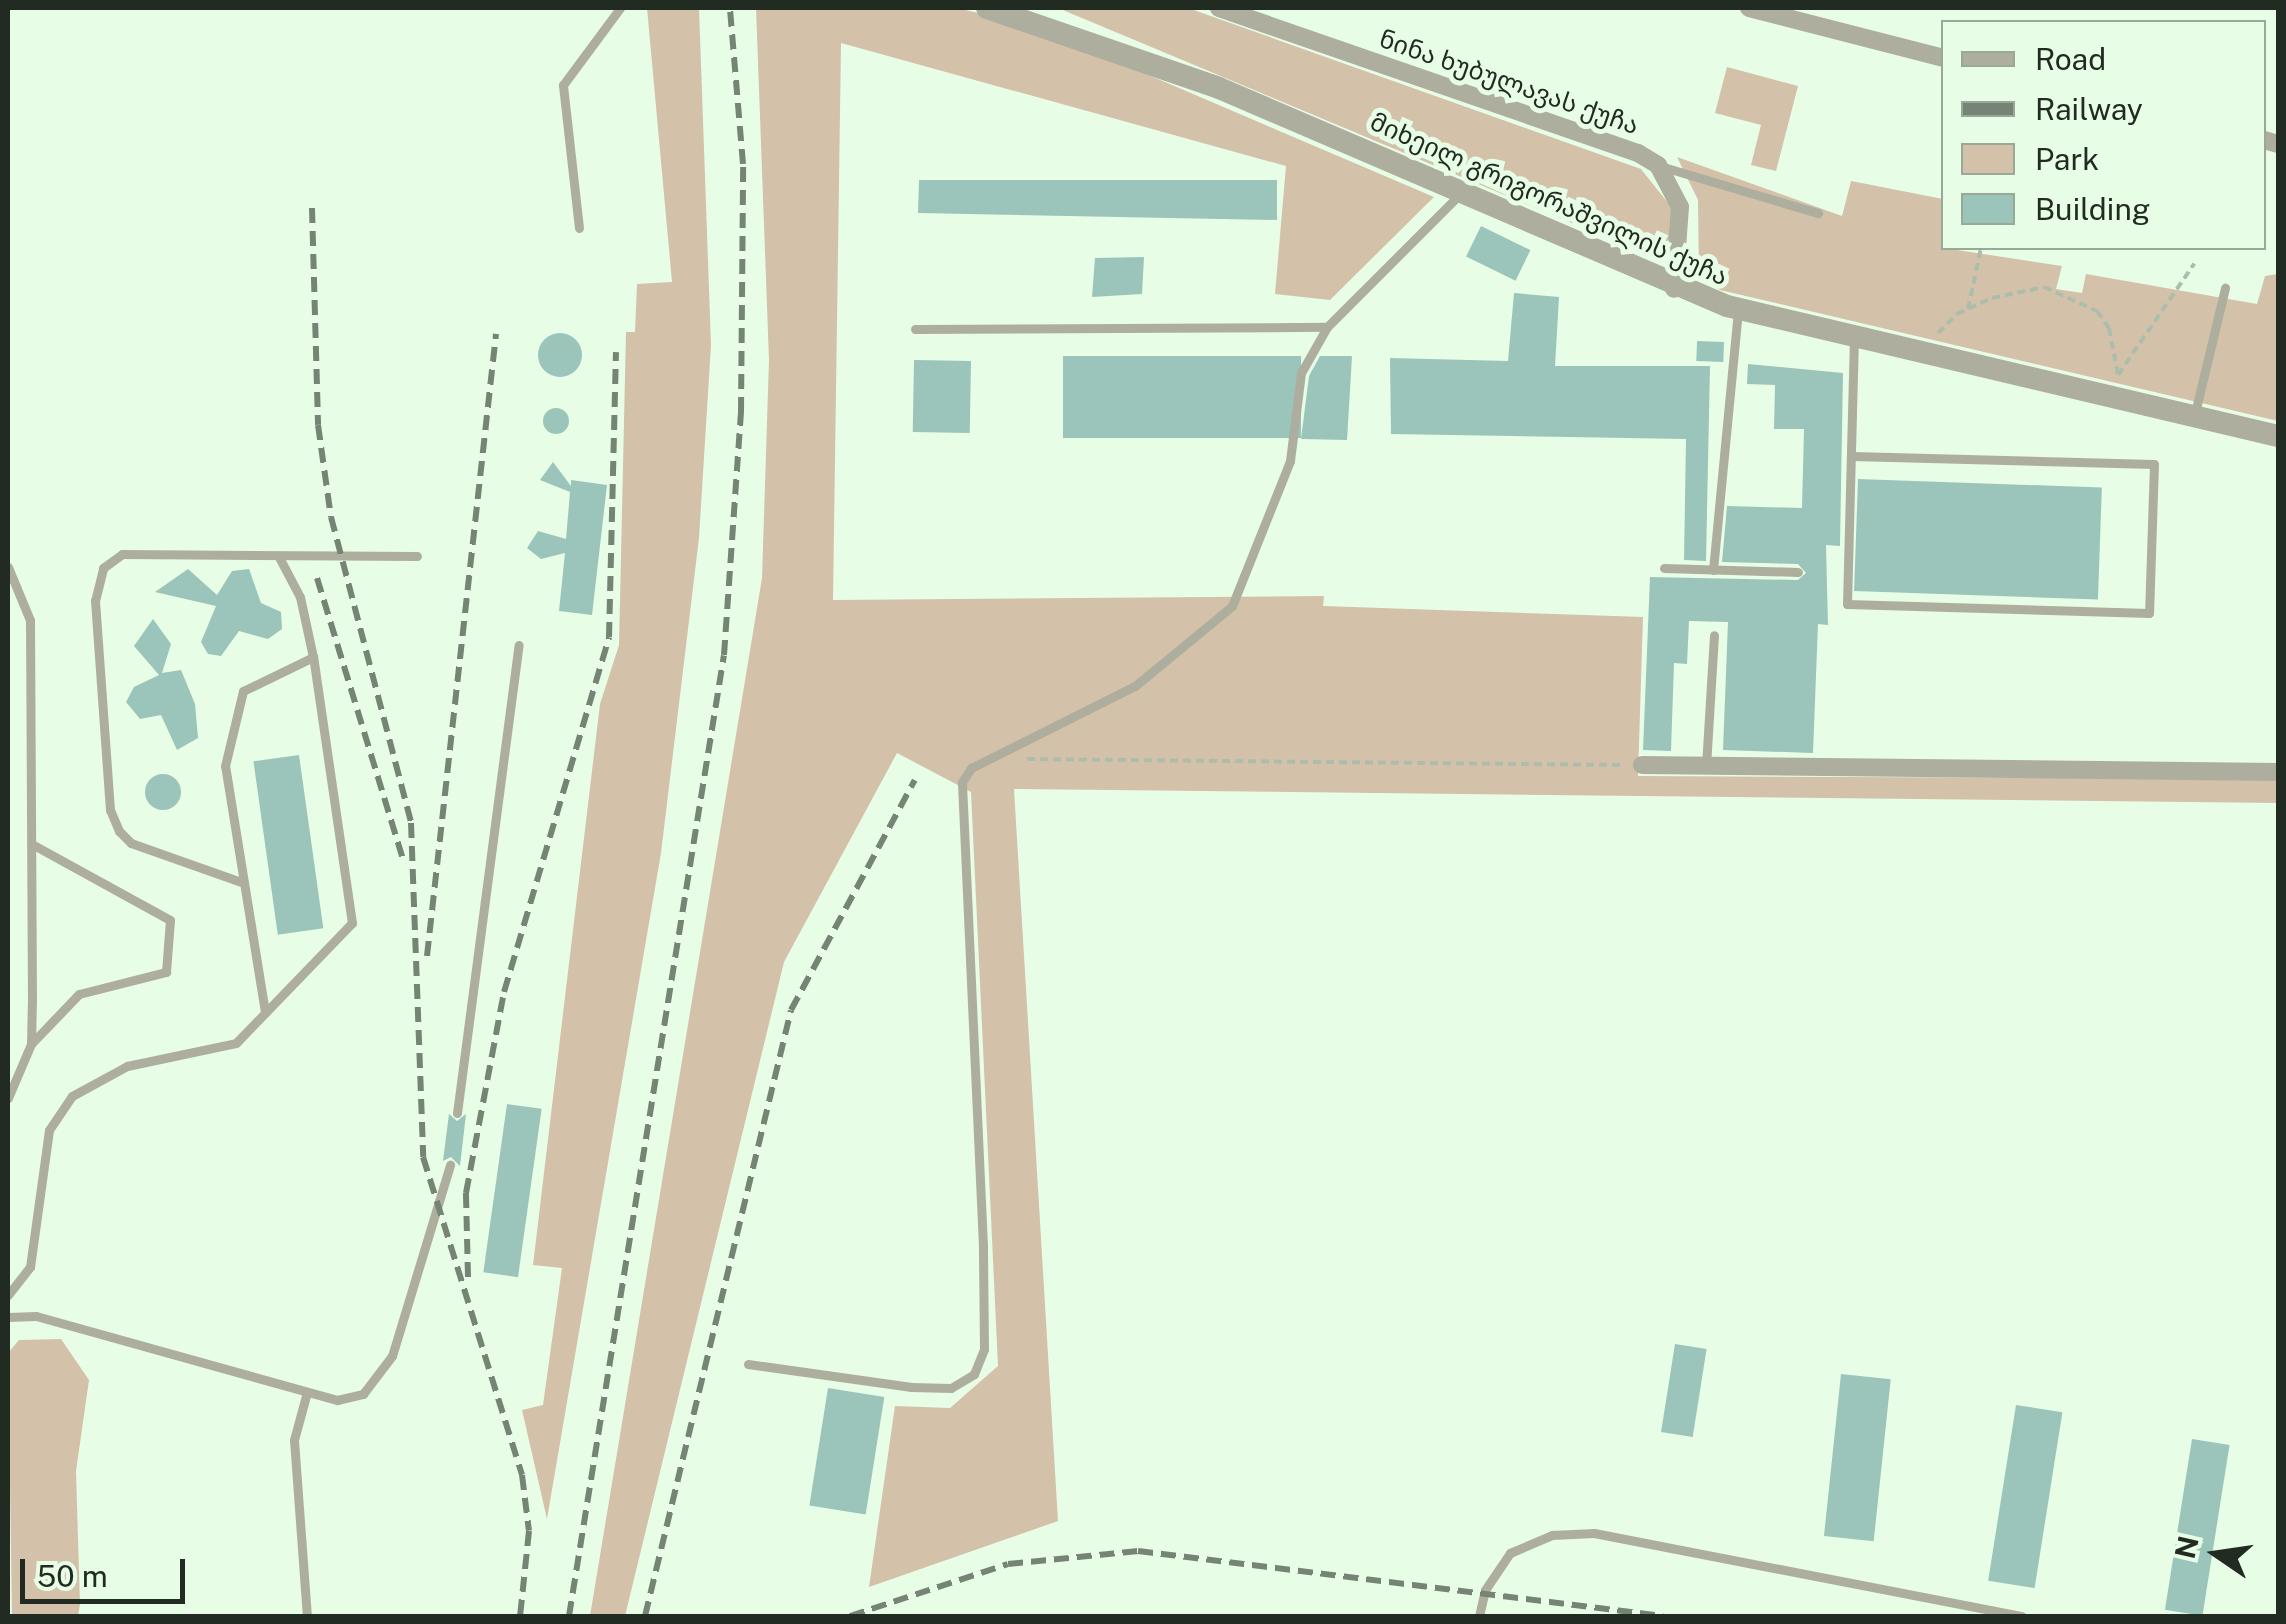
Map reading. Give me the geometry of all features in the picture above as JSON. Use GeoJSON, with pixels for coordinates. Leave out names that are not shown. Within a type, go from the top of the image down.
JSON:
{"type":"FeatureCollection","features":[{"type":"Feature","properties":{"kind":"street","name":"მიხეილ გრიგორაშვილის ქუჩა"},"geometry":{"type":"LineString","coordinates":[[986,8],[1219,88],[1466,188],[1674,288],[1738,309],[2278,436]]}},
{"type":"Feature","properties":{"kind":"street","name":"ნინა ხუბულავას ქუჩა"},"geometry":{"type":"LineString","coordinates":[[1219,8],[1658,165],[1683,226],[1674,288]]}},
{"type":"Feature","properties":{"kind":"street"},"geometry":{"type":"LineString","coordinates":[[1750,8],[1941,57]]}},
{"type":"Feature","properties":{"kind":"street"},"geometry":{"type":"LineString","coordinates":[[1642,765],[2278,772]]}},
{"type":"Feature","properties":{"kind":"lane"},"geometry":{"type":"LineString","coordinates":[[579,228],[563,85],[620,8]]}},
{"type":"Feature","properties":{"kind":"lane"},"geometry":{"type":"LineString","coordinates":[[1658,165],[1818,213]]}},
{"type":"Feature","properties":{"kind":"lane"},"geometry":{"type":"LineString","coordinates":[[748,1364],[911,1387],[951,1388],[974,1374],[984,1350],[983,1246],[962,782],[971,768],[994,761],[1135,686],[1232,606],[1290,461],[1301,373],[1327,327],[1466,188]]}},
{"type":"Feature","properties":{"kind":"lane"},"geometry":{"type":"LineString","coordinates":[[2194,416],[2224,288]]}},
{"type":"Feature","properties":{"kind":"lane"},"geometry":{"type":"LineString","coordinates":[[1712,570],[1738,309]]}},
{"type":"Feature","properties":{"kind":"lane"},"geometry":{"type":"LineString","coordinates":[[915,329],[1327,327]]}},
{"type":"Feature","properties":{"kind":"lane"},"geometry":{"type":"LineString","coordinates":[[1852,456],[2154,464],[2149,612],[1847,604],[1854,336]]}},
{"type":"Feature","properties":{"kind":"lane"},"geometry":{"type":"LineString","coordinates":[[244,883],[131,843],[119,831],[110,810],[95,601],[104,568],[122,554],[280,559],[417,556]]}},
{"type":"Feature","properties":{"kind":"lane"},"geometry":{"type":"LineString","coordinates":[[8,1295],[30,1267],[49,1130],[72,1096],[127,1066],[236,1043],[352,923],[314,656],[300,597],[280,559]]}},
{"type":"Feature","properties":{"kind":"lane"},"geometry":{"type":"LineString","coordinates":[[8,567],[30,620],[32,1044]]}},
{"type":"Feature","properties":{"kind":"lane"},"geometry":{"type":"LineString","coordinates":[[1664,568],[1798,572]]}},
{"type":"Feature","properties":{"kind":"lane"},"geometry":{"type":"LineString","coordinates":[[1706,766],[1714,635]]}},
{"type":"Feature","properties":{"kind":"lane"},"geometry":{"type":"LineString","coordinates":[[457,1113],[519,644]]}},
{"type":"Feature","properties":{"kind":"lane"},"geometry":{"type":"LineString","coordinates":[[265,1012],[226,766],[243,691],[314,656]]}},
{"type":"Feature","properties":{"kind":"lane"},"geometry":{"type":"LineString","coordinates":[[8,1098],[32,1044],[78,994],[166,972],[170,920],[32,844]]}},
{"type":"Feature","properties":{"kind":"lane"},"geometry":{"type":"LineString","coordinates":[[8,1317],[36,1316],[337,1400],[377,1383],[450,1165]]}},
{"type":"Feature","properties":{"kind":"lane"},"geometry":{"type":"LineString","coordinates":[[307,1392],[294,1440],[307,1616]]}},
{"type":"Feature","properties":{"kind":"lane"},"geometry":{"type":"LineString","coordinates":[[1479,1616],[1484,1590],[1510,1553],[1552,1536],[1594,1533],[2022,1616]]}},
{"type":"Feature","properties":{"kind":"path"},"geometry":{"type":"LineString","coordinates":[[1968,308],[1980,250]]}},
{"type":"Feature","properties":{"kind":"path"},"geometry":{"type":"LineString","coordinates":[[2102,394],[2194,264]]}},
{"type":"Feature","properties":{"kind":"path"},"geometry":{"type":"LineString","coordinates":[[1921,352],[1968,308],[2044,288],[2097,311],[2110,328],[2118,375]]}},
{"type":"Feature","properties":{"kind":"path"},"geometry":{"type":"LineString","coordinates":[[994,761],[1642,765]]}},
{"type":"Feature","properties":{"kind":"green space"},"geometry":{"type":"Polygon","coordinates":[[[647,8],[699,8],[711,345],[699,538],[661,853],[547,1519],[522,1410],[543,1405],[562,1268],[533,1265],[600,704],[619,645],[626,332],[635,332],[637,284],[672,282],[647,8]]]}},
{"type":"Feature","properties":{"kind":"green space"},"geometry":{"type":"Polygon","coordinates":[[[756,8],[957,8],[1034,26],[1434,197],[1330,300],[1275,294],[1286,166],[841,43],[833,600],[1324,596],[1323,606],[1643,617],[1638,776],[2278,779],[2278,803],[1014,789],[1058,1521],[869,1587],[895,1406],[950,1408],[998,1366],[971,792],[897,753],[784,962],[625,1616],[590,1616],[762,578],[769,360],[756,8]]]}},
{"type":"Feature","properties":{"kind":"green space"},"geometry":{"type":"Polygon","coordinates":[[[1058,8],[1188,8],[1641,169],[1672,208],[1670,239],[1650,252],[1636,250],[1058,8]]]}},
{"type":"Feature","properties":{"kind":"green space"},"geometry":{"type":"Polygon","coordinates":[[[1727,67],[1798,86],[1776,171],[1751,165],[1761,125],[1715,113],[1727,67]]]}},
{"type":"Feature","properties":{"kind":"green space"},"geometry":{"type":"Polygon","coordinates":[[[1677,157],[1842,216],[1851,181],[1941,199],[1941,250],[2062,266],[2056,289],[2082,293],[2086,274],[2257,304],[2265,276],[2278,274],[2278,421],[1720,290],[1699,277],[1698,200],[1677,157]]]}},
{"type":"Feature","properties":{"kind":"green space"},"geometry":{"type":"Polygon","coordinates":[[[61,1339],[89,1380],[76,1471],[78,1616],[12,1616],[8,1353],[19,1340],[61,1339]]]}},
{"type":"Feature","properties":{"kind":"building"},"geometry":{"type":"Polygon","coordinates":[[[919,180],[1277,180],[1277,220],[918,213],[919,180]]]}},
{"type":"Feature","properties":{"kind":"building"},"geometry":{"type":"Polygon","coordinates":[[[1481,226],[1530,250],[1516,281],[1466,257],[1481,226]]]}},
{"type":"Feature","properties":{"kind":"building"},"geometry":{"type":"Polygon","coordinates":[[[1144,257],[1142,294],[1092,297],[1095,258],[1144,257]]]}},
{"type":"Feature","properties":{"kind":"building"},"geometry":{"type":"Polygon","coordinates":[[[1514,293],[1559,297],[1555,366],[1710,366],[1706,561],[1684,560],[1686,439],[1391,434],[1390,358],[1508,361],[1514,293]]]}},
{"type":"Feature","properties":{"kind":"building"},"geometry":{"type":"Polygon","coordinates":[[[560,333],[576,339],[582,355],[576,371],[560,377],[544,371],[538,355],[544,339],[560,333]]]}},
{"type":"Feature","properties":{"kind":"building"},"geometry":{"type":"Polygon","coordinates":[[[1697,341],[1724,342],[1723,362],[1696,361],[1697,341]]]}},
{"type":"Feature","properties":{"kind":"building"},"geometry":{"type":"Polygon","coordinates":[[[1063,356],[1301,356],[1301,438],[1063,438],[1063,356]]]}},
{"type":"Feature","properties":{"kind":"building"},"geometry":{"type":"Polygon","coordinates":[[[1320,356],[1352,356],[1347,440],[1301,439],[1309,376],[1320,356]]]}},
{"type":"Feature","properties":{"kind":"building"},"geometry":{"type":"Polygon","coordinates":[[[914,360],[971,361],[970,433],[913,432],[914,360]]]}},
{"type":"Feature","properties":{"kind":"building"},"geometry":{"type":"Polygon","coordinates":[[[1748,364],[1843,373],[1840,546],[1826,545],[1828,625],[1818,624],[1813,753],[1723,750],[1728,622],[1689,621],[1687,664],[1674,663],[1671,751],[1643,750],[1650,577],[1798,580],[1806,573],[1798,564],[1722,562],[1727,506],[1802,508],[1804,429],[1774,429],[1775,385],[1747,384],[1748,364]]]}},
{"type":"Feature","properties":{"kind":"building"},"geometry":{"type":"Polygon","coordinates":[[[556,408],[565,412],[569,421],[565,430],[556,434],[547,430],[543,421],[547,412],[556,408]]]}},
{"type":"Feature","properties":{"kind":"building"},"geometry":{"type":"Polygon","coordinates":[[[553,462],[571,486],[571,480],[607,485],[592,615],[559,611],[565,553],[541,559],[527,548],[538,531],[566,539],[570,492],[540,480],[553,462]]]}},
{"type":"Feature","properties":{"kind":"building"},"geometry":{"type":"Polygon","coordinates":[[[1858,479],[2102,488],[2098,599],[1854,591],[1858,479]]]}},
{"type":"Feature","properties":{"kind":"building"},"geometry":{"type":"Polygon","coordinates":[[[188,569],[217,595],[232,571],[249,569],[261,603],[281,612],[282,629],[268,639],[239,631],[221,656],[208,654],[201,642],[216,606],[155,592],[188,569]]]}},
{"type":"Feature","properties":{"kind":"building"},"geometry":{"type":"Polygon","coordinates":[[[153,619],[171,644],[162,673],[181,670],[195,704],[198,738],[177,750],[161,715],[140,719],[126,702],[134,687],[159,675],[134,646],[153,619]]]}},
{"type":"Feature","properties":{"kind":"building"},"geometry":{"type":"Polygon","coordinates":[[[299,755],[323,928],[278,935],[253,761],[299,755]]]}},
{"type":"Feature","properties":{"kind":"building"},"geometry":{"type":"Polygon","coordinates":[[[163,774],[176,779],[181,792],[176,805],[163,810],[150,805],[145,792],[150,779],[163,774]]]}},
{"type":"Feature","properties":{"kind":"building"},"geometry":{"type":"Polygon","coordinates":[[[507,1104],[542,1109],[518,1277],[483,1272],[507,1104]]]}},
{"type":"Feature","properties":{"kind":"building"},"geometry":{"type":"Polygon","coordinates":[[[449,1114],[457,1121],[466,1114],[460,1166],[451,1157],[443,1161],[449,1114]]]}},
{"type":"Feature","properties":{"kind":"building"},"geometry":{"type":"Polygon","coordinates":[[[1675,1344],[1707,1349],[1693,1437],[1661,1432],[1675,1344]]]}},
{"type":"Feature","properties":{"kind":"building"},"geometry":{"type":"Polygon","coordinates":[[[1841,1374],[1891,1379],[1874,1541],[1824,1536],[1841,1374]]]}},
{"type":"Feature","properties":{"kind":"building"},"geometry":{"type":"Polygon","coordinates":[[[828,1388],[884,1397],[866,1514],[809,1506],[828,1388]]]}},
{"type":"Feature","properties":{"kind":"building"},"geometry":{"type":"Polygon","coordinates":[[[2016,1405],[2062,1412],[2035,1588],[1988,1581],[2016,1405]]]}},
{"type":"Feature","properties":{"kind":"building"},"geometry":{"type":"Polygon","coordinates":[[[2192,1439],[2230,1445],[2202,1616],[2165,1610],[2192,1439]]]}},
{"type":"Feature","properties":{"kind":"railway"},"geometry":{"type":"LineString","coordinates":[[569,1616],[724,655],[741,412],[743,164],[730,8]]}},
{"type":"Feature","properties":{"kind":"railway"},"geometry":{"type":"LineString","coordinates":[[312,208],[318,425],[331,517],[411,823],[423,1157],[522,1475],[529,1531],[520,1616]]}},
{"type":"Feature","properties":{"kind":"railway"},"geometry":{"type":"LineString","coordinates":[[427,956],[496,334]]}},
{"type":"Feature","properties":{"kind":"railway"},"geometry":{"type":"LineString","coordinates":[[468,1277],[466,1193],[504,992],[609,637],[616,352]]}},
{"type":"Feature","properties":{"kind":"railway"},"geometry":{"type":"LineString","coordinates":[[317,578],[403,860]]}},
{"type":"Feature","properties":{"kind":"railway"},"geometry":{"type":"LineString","coordinates":[[645,1616],[791,1010],[915,780]]}},
{"type":"Feature","properties":{"kind":"railway"},"geometry":{"type":"LineString","coordinates":[[850,1616],[1008,1564],[1138,1551],[1663,1616]]}}]}
